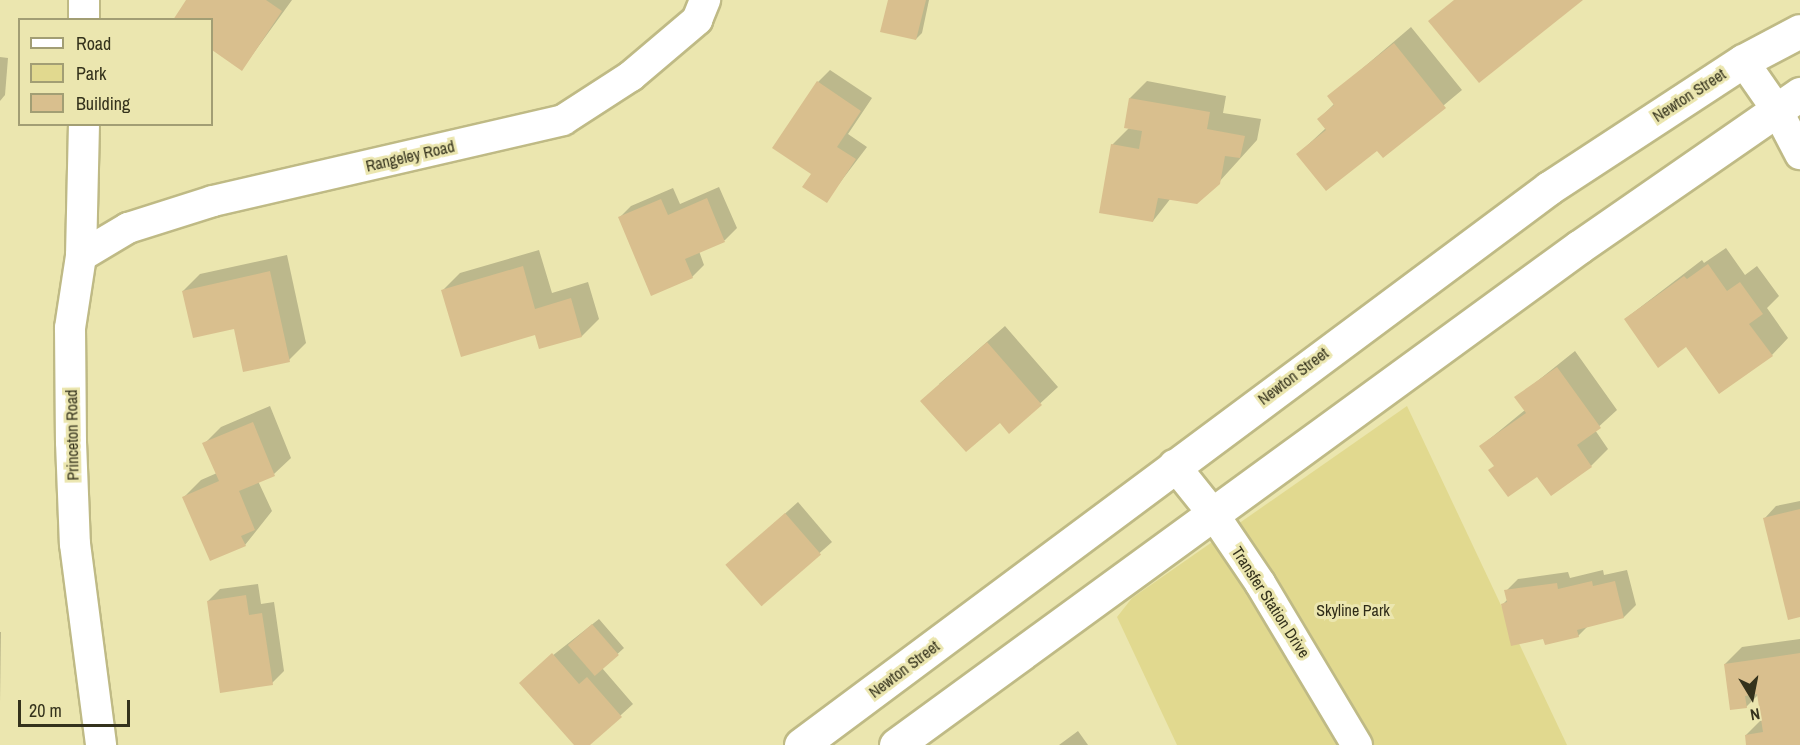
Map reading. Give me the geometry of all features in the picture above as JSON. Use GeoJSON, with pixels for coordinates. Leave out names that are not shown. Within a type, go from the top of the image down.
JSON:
{"type":"FeatureCollection","features":[{"type":"Feature","properties":{"kind":"main road","name":"Newton Street"},"geometry":{"type":"LineString","coordinates":[[801,745],[1173,465],[1549,188],[1743,61],[1800,31]]}},
{"type":"Feature","properties":{"kind":"main road"},"geometry":{"type":"LineString","coordinates":[[899,744],[1579,247],[1788,102]]}},
{"type":"Feature","properties":{"kind":"street"},"geometry":{"type":"LineString","coordinates":[[84,0],[84,18]]}},
{"type":"Feature","properties":{"kind":"street","name":"Rangeley Road"},"geometry":{"type":"LineString","coordinates":[[81,256],[128,228],[213,201],[563,120],[631,76],[697,20],[705,0]]}},
{"type":"Feature","properties":{"kind":"street"},"geometry":{"type":"LineString","coordinates":[[1743,61],[1788,102],[1800,154]]}},
{"type":"Feature","properties":{"kind":"street","name":"Princeton Road"},"geometry":{"type":"LineString","coordinates":[[84,126],[81,256],[70,328],[75,544],[101,745]]}},
{"type":"Feature","properties":{"kind":"street","name":"Transfer Station Drive"},"geometry":{"type":"LineString","coordinates":[[1173,465],[1214,515],[1325,686],[1357,745]]}},
{"type":"Feature","properties":{"kind":"green space","name":"Skyline Park"},"geometry":{"type":"Polygon","coordinates":[[[1407,406],[1567,745],[1177,745],[1117,617],[1132,598],[1407,406]]]}},
{"type":"Feature","properties":{"kind":"building"},"geometry":{"type":"Polygon","coordinates":[[[186,0],[266,0],[282,11],[242,71],[213,51],[213,18],[174,18],[186,0]]]}},
{"type":"Feature","properties":{"kind":"building"},"geometry":{"type":"Polygon","coordinates":[[[888,0],[926,0],[916,40],[880,32],[888,0]]]}},
{"type":"Feature","properties":{"kind":"building"},"geometry":{"type":"Polygon","coordinates":[[[1454,0],[1583,0],[1479,83],[1428,21],[1454,0]]]}},
{"type":"Feature","properties":{"kind":"building"},"geometry":{"type":"Polygon","coordinates":[[[1394,43],[1446,108],[1383,158],[1377,151],[1326,191],[1296,154],[1326,130],[1317,119],[1334,105],[1327,96],[1394,43]]]}},
{"type":"Feature","properties":{"kind":"building"},"geometry":{"type":"Polygon","coordinates":[[[817,81],[861,111],[837,147],[856,159],[827,203],[802,187],[811,174],[772,148],[817,81]]]}},
{"type":"Feature","properties":{"kind":"building"},"geometry":{"type":"Polygon","coordinates":[[[1129,98],[1210,112],[1207,129],[1245,136],[1240,158],[1225,156],[1220,184],[1197,204],[1158,198],[1153,222],[1099,213],[1111,144],[1139,149],[1142,131],[1124,128],[1129,98]]]}},
{"type":"Feature","properties":{"kind":"building"},"geometry":{"type":"Polygon","coordinates":[[[707,198],[725,242],[685,259],[693,278],[651,296],[618,217],[661,199],[668,215],[707,198]]]}},
{"type":"Feature","properties":{"kind":"building"},"geometry":{"type":"Polygon","coordinates":[[[1708,264],[1727,291],[1740,282],[1763,314],[1749,324],[1773,356],[1719,394],[1686,347],[1658,368],[1624,319],[1684,276],[1687,279],[1708,264]]]}},
{"type":"Feature","properties":{"kind":"building"},"geometry":{"type":"Polygon","coordinates":[[[523,266],[535,309],[571,298],[582,337],[539,349],[535,335],[461,357],[441,290],[523,266]]]}},
{"type":"Feature","properties":{"kind":"building"},"geometry":{"type":"Polygon","coordinates":[[[270,271],[290,362],[243,372],[234,329],[193,338],[182,291],[270,271]]]}},
{"type":"Feature","properties":{"kind":"building"},"geometry":{"type":"Polygon","coordinates":[[[987,342],[1042,405],[1009,434],[1000,423],[966,452],[920,401],[987,342]]]}},
{"type":"Feature","properties":{"kind":"building"},"geometry":{"type":"Polygon","coordinates":[[[1557,367],[1601,428],[1577,445],[1592,467],[1551,496],[1537,477],[1508,497],[1488,470],[1494,466],[1479,446],[1526,413],[1514,397],[1557,367]]]}},
{"type":"Feature","properties":{"kind":"building"},"geometry":{"type":"Polygon","coordinates":[[[253,422],[275,476],[239,491],[255,530],[241,536],[246,546],[210,561],[182,497],[219,481],[202,443],[253,422]]]}},
{"type":"Feature","properties":{"kind":"building"},"geometry":{"type":"Polygon","coordinates":[[[1800,509],[1800,617],[1788,620],[1763,518],[1800,509]]]}},
{"type":"Feature","properties":{"kind":"building"},"geometry":{"type":"Polygon","coordinates":[[[785,513],[821,555],[761,606],[725,565],[785,513]]]}},
{"type":"Feature","properties":{"kind":"building"},"geometry":{"type":"Polygon","coordinates":[[[1592,581],[1593,586],[1615,581],[1624,618],[1577,630],[1579,637],[1545,645],[1543,639],[1511,646],[1501,604],[1507,602],[1504,590],[1557,583],[1558,589],[1592,581]]]}},
{"type":"Feature","properties":{"kind":"building"},"geometry":{"type":"Polygon","coordinates":[[[246,595],[249,615],[262,613],[273,685],[220,693],[207,601],[246,595]]]}},
{"type":"Feature","properties":{"kind":"building"},"geometry":{"type":"Polygon","coordinates":[[[592,624],[619,655],[595,676],[568,645],[592,624]]]}},
{"type":"Feature","properties":{"kind":"building"},"geometry":{"type":"Polygon","coordinates":[[[552,653],[579,684],[587,677],[622,717],[590,745],[574,745],[519,683],[552,653]]]}},
{"type":"Feature","properties":{"kind":"building"},"geometry":{"type":"Polygon","coordinates":[[[1800,653],[1800,745],[1746,745],[1745,735],[1763,732],[1757,694],[1745,696],[1747,708],[1730,710],[1724,664],[1800,653]]]}}]}
